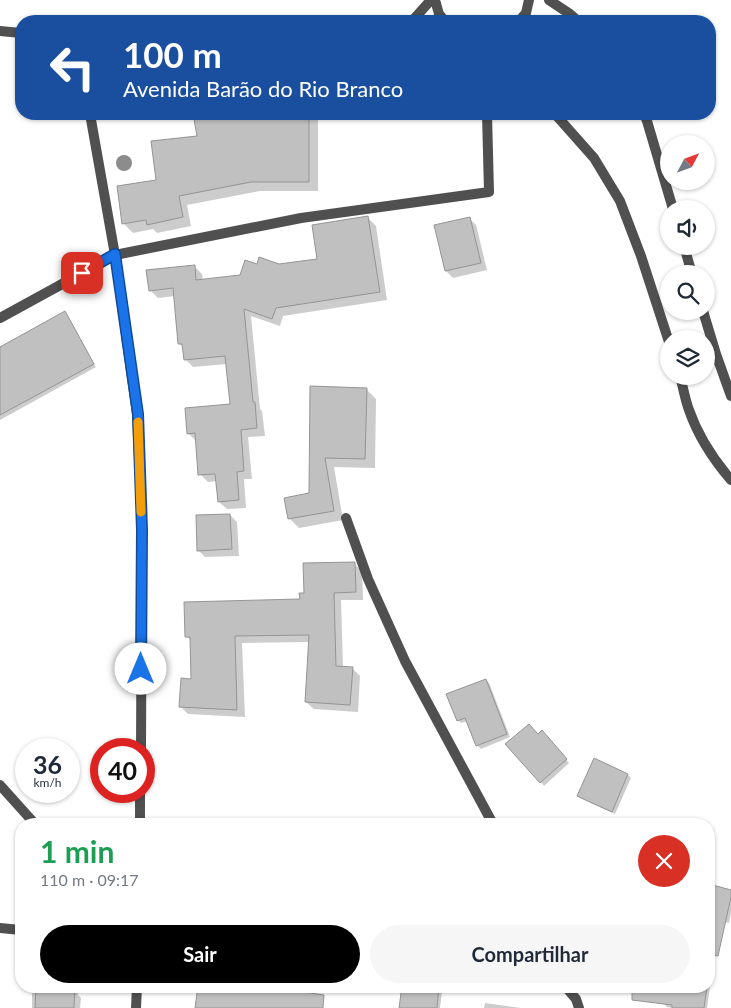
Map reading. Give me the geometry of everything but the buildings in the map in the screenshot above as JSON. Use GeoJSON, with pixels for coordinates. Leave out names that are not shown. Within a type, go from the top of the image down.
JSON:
{"type":"FeatureCollection","features":[{"type":"Feature","properties":{"kind":"street"},"geometry":{"type":"LineString","coordinates":[[417,15],[431,0]]}},
{"type":"Feature","properties":{"kind":"street"},"geometry":{"type":"LineString","coordinates":[[435,0],[440,15]]}},
{"type":"Feature","properties":{"kind":"street"},"geometry":{"type":"LineString","coordinates":[[524,15],[528,0]]}},
{"type":"Feature","properties":{"kind":"street"},"geometry":{"type":"LineString","coordinates":[[549,0],[571,15]]}},
{"type":"Feature","properties":{"kind":"street"},"geometry":{"type":"LineString","coordinates":[[0,31],[15,32]]}},
{"type":"Feature","properties":{"kind":"street"},"geometry":{"type":"LineString","coordinates":[[91,120],[115,254],[138,414],[142,530],[140,738]]}},
{"type":"Feature","properties":{"kind":"street"},"geometry":{"type":"LineString","coordinates":[[0,318],[115,254],[300,218],[489,192],[487,120]]}},
{"type":"Feature","properties":{"kind":"street"},"geometry":{"type":"LineString","coordinates":[[559,120],[594,158],[620,201],[641,256],[665,330]]}},
{"type":"Feature","properties":{"kind":"street"},"geometry":{"type":"LineString","coordinates":[[647,120],[670,200]]}},
{"type":"Feature","properties":{"kind":"street"},"geometry":{"type":"LineString","coordinates":[[707,320],[731,396]]}},
{"type":"Feature","properties":{"kind":"street"},"geometry":{"type":"LineString","coordinates":[[682,385],[689,410],[702,440],[731,480]]}},
{"type":"Feature","properties":{"kind":"street"},"geometry":{"type":"LineString","coordinates":[[346,518],[368,579],[405,661],[491,818]]}},
{"type":"Feature","properties":{"kind":"street"},"geometry":{"type":"LineString","coordinates":[[0,785],[30,818]]}},
{"type":"Feature","properties":{"kind":"street"},"geometry":{"type":"LineString","coordinates":[[140,803],[140,818]]}},
{"type":"Feature","properties":{"kind":"street"},"geometry":{"type":"LineString","coordinates":[[0,928],[15,929]]}},
{"type":"Feature","properties":{"kind":"street"},"geometry":{"type":"LineString","coordinates":[[136,1008],[137,993]]}},
{"type":"Feature","properties":{"kind":"street"},"geometry":{"type":"LineString","coordinates":[[571,993],[576,999],[579,1008]]}},
{"type":"Feature","properties":{"kind":"slow traffic"},"geometry":{"type":"LineString","coordinates":[[138,422],[141,512]]}},
{"type":"Feature","properties":{"kind":"route"},"geometry":{"type":"LineString","coordinates":[[82,273],[115,254],[138,414],[142,530],[141,669]]}}]}
